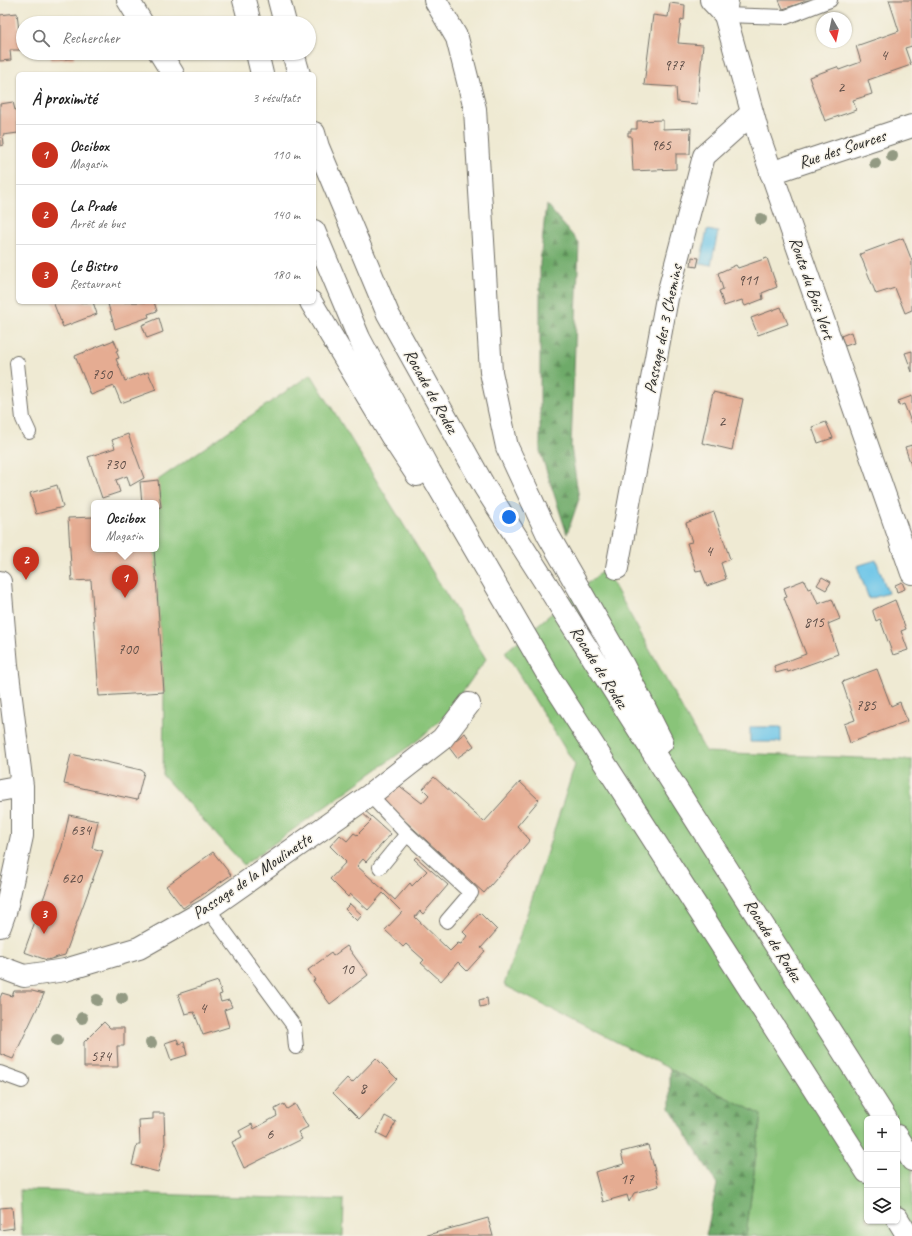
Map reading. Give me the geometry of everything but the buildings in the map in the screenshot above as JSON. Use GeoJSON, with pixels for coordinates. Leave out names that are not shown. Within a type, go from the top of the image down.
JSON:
{"type":"FeatureCollection","features":[{"type":"Feature","properties":{"kind":"main road"},"geometry":{"type":"LineString","coordinates":[[128,0],[138,16]]}},
{"type":"Feature","properties":{"kind":"main road"},"geometry":{"type":"LineString","coordinates":[[244,0],[248,16]]}},
{"type":"Feature","properties":{"kind":"main road"},"geometry":{"type":"LineString","coordinates":[[279,0],[283,16]]}},
{"type":"Feature","properties":{"kind":"main road"},"geometry":{"type":"LineString","coordinates":[[435,0],[457,38],[475,109],[491,372],[507,446],[548,535],[623,665],[724,863]]}},
{"type":"Feature","properties":{"kind":"main road","name":"Route du Bois Vert"},"geometry":{"type":"LineString","coordinates":[[721,5],[759,137],[771,173],[912,573]]}},
{"type":"Feature","properties":{"kind":"main road"},"geometry":{"type":"LineString","coordinates":[[164,60],[172,72]]}},
{"type":"Feature","properties":{"kind":"main road"},"geometry":{"type":"LineString","coordinates":[[259,60],[262,72]]}},
{"type":"Feature","properties":{"kind":"main road"},"geometry":{"type":"LineString","coordinates":[[295,60],[298,72]]}},
{"type":"Feature","properties":{"kind":"main road","name":"Passage des 3 Chemins"},"geometry":{"type":"LineString","coordinates":[[617,568],[667,298],[704,156],[752,113]]}},
{"type":"Feature","properties":{"kind":"main road","name":"Rue des Sources"},"geometry":{"type":"LineString","coordinates":[[771,173],[912,126]]}},
{"type":"Feature","properties":{"kind":"main road","name":"Rocade de Rodez"},"geometry":{"type":"LineString","coordinates":[[316,139],[392,321],[484,486],[884,1116]]}},
{"type":"Feature","properties":{"kind":"main road"},"geometry":{"type":"LineString","coordinates":[[316,237],[359,338],[370,359],[430,472],[548,675]]}},
{"type":"Feature","properties":{"kind":"main road"},"geometry":{"type":"LineString","coordinates":[[312,304],[392,437],[548,675],[864,1167]]}},
{"type":"Feature","properties":{"kind":"main road"},"geometry":{"type":"LineString","coordinates":[[0,582],[7,666],[22,786],[22,836],[0,926]]}},
{"type":"Feature","properties":{"kind":"main road","name":"Passage de la Moulinette"},"geometry":{"type":"LineString","coordinates":[[0,967],[24,976],[65,970],[139,948],[208,909],[370,795],[442,738],[469,704]]}},
{"type":"Feature","properties":{"kind":"main road"},"geometry":{"type":"LineString","coordinates":[[0,790],[22,786]]}},
{"type":"Feature","properties":{"kind":"main road"},"geometry":{"type":"LineString","coordinates":[[900,1141],[912,1160]]}},
{"type":"Feature","properties":{"kind":"main road"},"geometry":{"type":"LineString","coordinates":[[900,1223],[908,1236]]}},
{"type":"Feature","properties":{"kind":"lane"},"geometry":{"type":"LineString","coordinates":[[721,5],[786,17],[830,0]]}},
{"type":"Feature","properties":{"kind":"lane"},"geometry":{"type":"LineString","coordinates":[[18,363],[23,419],[29,432]]}},
{"type":"Feature","properties":{"kind":"lane"},"geometry":{"type":"LineString","coordinates":[[370,795],[407,834],[471,893],[447,921]]}},
{"type":"Feature","properties":{"kind":"lane"},"geometry":{"type":"LineString","coordinates":[[380,867],[407,834]]}},
{"type":"Feature","properties":{"kind":"lane"},"geometry":{"type":"LineString","coordinates":[[208,909],[294,1026],[296,1047]]}},
{"type":"Feature","properties":{"kind":"lane"},"geometry":{"type":"LineString","coordinates":[[0,1073],[22,1081]]}},
{"type":"Feature","properties":{"kind":"green space"},"geometry":{"type":"Polygon","coordinates":[[[546,204],[579,243],[571,447],[579,499],[567,534],[540,451],[540,263],[546,204]]]}},
{"type":"Feature","properties":{"kind":"green space"},"geometry":{"type":"Polygon","coordinates":[[[311,374],[486,659],[447,714],[418,740],[244,865],[163,776],[164,692],[154,552],[159,552],[160,507],[158,480],[311,374]]]}},
{"type":"Feature","properties":{"kind":"green space"},"geometry":{"type":"Polygon","coordinates":[[[605,569],[706,752],[912,760],[912,1236],[746,1236],[761,1115],[504,985],[575,765],[505,652],[605,569]]]}},
{"type":"Feature","properties":{"kind":"green space"},"geometry":{"type":"Polygon","coordinates":[[[670,1069],[761,1115],[746,1236],[706,1236],[717,1184],[670,1108],[670,1069]]]}},
{"type":"Feature","properties":{"kind":"green space"},"geometry":{"type":"Polygon","coordinates":[[[20,1190],[344,1200],[343,1236],[22,1236],[20,1190]]]}},
{"type":"Feature","properties":{"kind":"water"},"geometry":{"type":"Polygon","coordinates":[[[707,230],[718,232],[711,265],[700,263],[707,230]]]}},
{"type":"Feature","properties":{"kind":"water"},"geometry":{"type":"Polygon","coordinates":[[[876,560],[888,593],[869,599],[857,566],[876,560]]]}},
{"type":"Feature","properties":{"kind":"water"},"geometry":{"type":"Polygon","coordinates":[[[750,727],[781,727],[781,742],[750,742],[750,727]]]}},
{"type":"Feature","properties":{"kind":"place","name":"La Prade"},"geometry":{"type":"Point","coordinates":[26,580]}},
{"type":"Feature","properties":{"kind":"place","name":"Occibox"},"geometry":{"type":"Point","coordinates":[125,598]}},
{"type":"Feature","properties":{"kind":"place","name":"Le Bistro"},"geometry":{"type":"Point","coordinates":[44,934]}}]}
